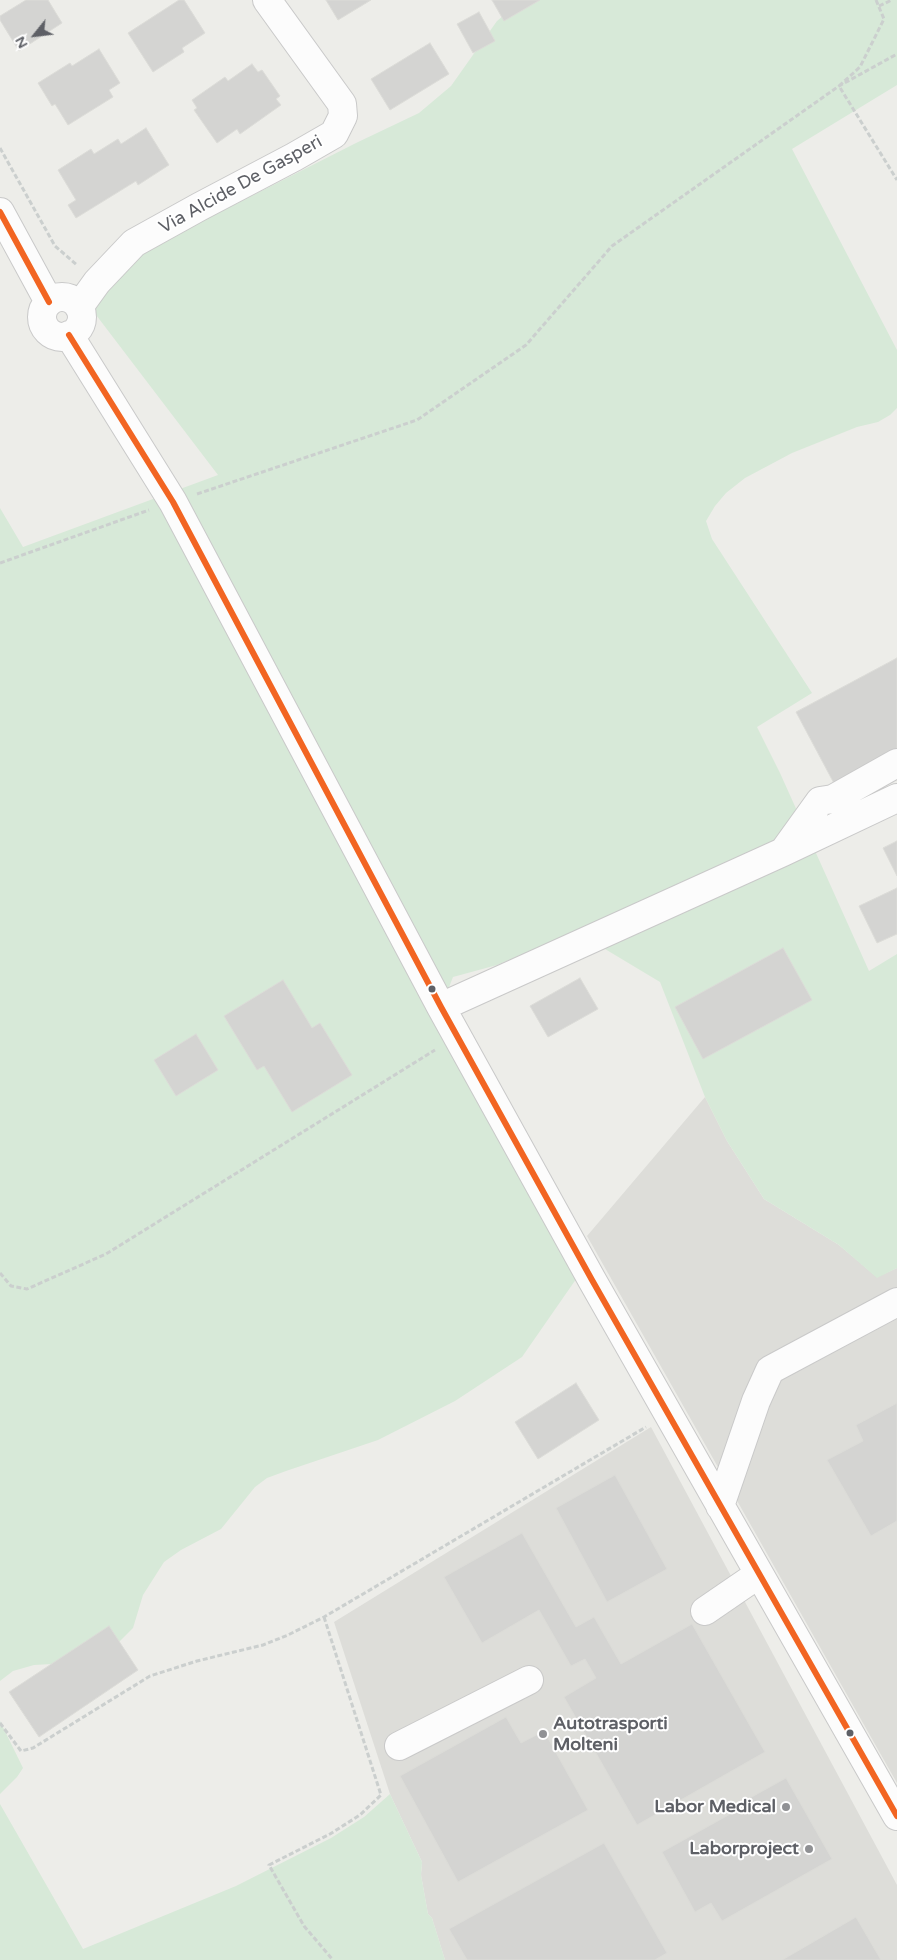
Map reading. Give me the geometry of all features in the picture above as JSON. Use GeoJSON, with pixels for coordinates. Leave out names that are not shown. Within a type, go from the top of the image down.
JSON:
{"type":"FeatureCollection","features":[{"type":"Feature","properties":{"kind":"street","name":"Via Alcide De Gasperi"},"geometry":{"type":"LineString","coordinates":[[79,307],[97,282],[134,243],[334,134],[343,116],[342,104],[267,0]]}},
{"type":"Feature","properties":{"kind":"street"},"geometry":{"type":"LineString","coordinates":[[0,212],[49,302]]}},
{"type":"Feature","properties":{"kind":"street"},"geometry":{"type":"LineString","coordinates":[[58,297],[69,298],[79,307],[82,321],[75,332],[69,335],[53,334],[44,324],[44,310],[49,302],[58,297]]}},
{"type":"Feature","properties":{"kind":"street"},"geometry":{"type":"LineString","coordinates":[[69,335],[173,502],[441,1007],[592,1280],[897,1816]]}},
{"type":"Feature","properties":{"kind":"street"},"geometry":{"type":"LineString","coordinates":[[783,852],[820,802],[833,799],[897,763]]}},
{"type":"Feature","properties":{"kind":"street"},"geometry":{"type":"LineString","coordinates":[[441,1007],[783,852],[897,798]]}},
{"type":"Feature","properties":{"kind":"street"},"geometry":{"type":"LineString","coordinates":[[720,1506],[756,1401],[770,1370],[897,1302]]}},
{"type":"Feature","properties":{"kind":"street"},"geometry":{"type":"LineString","coordinates":[[705,1610],[759,1574]]}},
{"type":"Feature","properties":{"kind":"street"},"geometry":{"type":"LineString","coordinates":[[399,1746],[529,1680]]}},
{"type":"Feature","properties":{"kind":"path"},"geometry":{"type":"LineString","coordinates":[[839,86],[860,67],[884,19],[876,0]]}},
{"type":"Feature","properties":{"kind":"path"},"geometry":{"type":"LineString","coordinates":[[879,6],[892,0]]}},
{"type":"Feature","properties":{"kind":"path"},"geometry":{"type":"LineString","coordinates":[[0,563],[173,502],[417,420],[526,345],[612,246],[839,86],[897,54]]}},
{"type":"Feature","properties":{"kind":"path"},"geometry":{"type":"LineString","coordinates":[[839,86],[897,180]]}},
{"type":"Feature","properties":{"kind":"path"},"geometry":{"type":"LineString","coordinates":[[0,148],[55,246],[97,282]]}},
{"type":"Feature","properties":{"kind":"path"},"geometry":{"type":"LineString","coordinates":[[0,1272],[10,1286],[27,1289],[106,1254],[457,1036]]}},
{"type":"Feature","properties":{"kind":"path"},"geometry":{"type":"LineString","coordinates":[[0,1723],[20,1751],[33,1748],[150,1676],[197,1661],[229,1655],[263,1645],[324,1617],[668,1414]]}},
{"type":"Feature","properties":{"kind":"path"},"geometry":{"type":"LineString","coordinates":[[324,1617],[381,1794],[360,1815],[330,1834],[269,1864],[304,1926],[333,1960]]}},
{"type":"Feature","properties":{"kind":"shaded area"},"geometry":{"type":"Polygon","coordinates":[[[705,1097],[727,1141],[764,1199],[839,1245],[877,1277],[897,1268],[897,1783],[587,1236],[705,1097]]]}},
{"type":"Feature","properties":{"kind":"shaded area"},"geometry":{"type":"Polygon","coordinates":[[[651,1427],[897,1885],[897,1960],[445,1960],[432,1918],[428,1914],[421,1875],[422,1862],[390,1794],[334,1622],[651,1427]]]}},
{"type":"Feature","properties":{"kind":"green space"},"geometry":{"type":"Polygon","coordinates":[[[522,0],[897,0],[897,85],[792,149],[897,350],[897,408],[878,422],[857,427],[792,453],[745,478],[726,493],[706,521],[712,539],[812,693],[757,727],[780,773],[869,971],[897,954],[897,1268],[877,1278],[839,1245],[764,1199],[727,1141],[705,1097],[660,982],[600,946],[583,929],[497,965],[453,977],[442,1005],[581,1272],[522,1357],[455,1401],[378,1440],[267,1478],[255,1487],[221,1529],[181,1550],[164,1562],[143,1595],[133,1628],[109,1652],[71,1663],[34,1665],[13,1671],[0,1681],[0,508],[23,547],[218,475],[74,286],[419,113],[451,86],[497,21],[522,0]]]}},
{"type":"Feature","properties":{"kind":"green space"},"geometry":{"type":"Polygon","coordinates":[[[0,1721],[23,1768],[0,1794],[0,1721]]]}},
{"type":"Feature","properties":{"kind":"green space"},"geometry":{"type":"Polygon","coordinates":[[[390,1794],[422,1862],[421,1875],[428,1914],[432,1918],[445,1960],[0,1960],[0,1804],[83,1949],[236,1886],[331,1838],[364,1817],[390,1794]]]}},
{"type":"Feature","properties":{"kind":"building"},"geometry":{"type":"Polygon","coordinates":[[[26,0],[48,0],[62,23],[19,51],[0,20],[0,16],[26,0]]]}},
{"type":"Feature","properties":{"kind":"building"},"geometry":{"type":"Polygon","coordinates":[[[179,0],[184,0],[205,33],[182,48],[184,52],[153,72],[128,33],[179,0]]]}},
{"type":"Feature","properties":{"kind":"building"},"geometry":{"type":"Polygon","coordinates":[[[326,0],[371,0],[338,20],[326,0]]]}},
{"type":"Feature","properties":{"kind":"building"},"geometry":{"type":"Polygon","coordinates":[[[492,0],[540,0],[504,21],[492,0]]]}},
{"type":"Feature","properties":{"kind":"building"},"geometry":{"type":"Polygon","coordinates":[[[479,12],[495,41],[473,53],[457,24],[479,12]]]}},
{"type":"Feature","properties":{"kind":"building"},"geometry":{"type":"Polygon","coordinates":[[[430,43],[449,74],[390,110],[371,79],[430,43]]]}},
{"type":"Feature","properties":{"kind":"building"},"geometry":{"type":"Polygon","coordinates":[[[99,49],[120,83],[109,90],[113,97],[68,125],[55,104],[52,106],[38,83],[70,63],[72,66],[99,49]]]}},
{"type":"Feature","properties":{"kind":"building"},"geometry":{"type":"Polygon","coordinates":[[[252,64],[258,72],[262,70],[280,96],[276,99],[281,105],[240,134],[237,129],[217,143],[194,110],[197,108],[192,100],[225,77],[228,81],[252,64]]]}},
{"type":"Feature","properties":{"kind":"building"},"geometry":{"type":"Polygon","coordinates":[[[146,128],[169,165],[138,185],[136,181],[76,218],[68,205],[76,200],[58,170],[91,149],[94,154],[118,139],[121,144],[146,128]]]}},
{"type":"Feature","properties":{"kind":"building"},"geometry":{"type":"Polygon","coordinates":[[[897,658],[897,757],[837,789],[796,712],[897,658]]]}},
{"type":"Feature","properties":{"kind":"building"},"geometry":{"type":"Polygon","coordinates":[[[897,841],[897,876],[883,848],[897,841]]]}},
{"type":"Feature","properties":{"kind":"building"},"geometry":{"type":"Polygon","coordinates":[[[897,888],[897,934],[877,943],[859,906],[897,888]]]}},
{"type":"Feature","properties":{"kind":"building"},"geometry":{"type":"Polygon","coordinates":[[[783,948],[812,1000],[703,1059],[675,1007],[783,948]]]}},
{"type":"Feature","properties":{"kind":"building"},"geometry":{"type":"Polygon","coordinates":[[[580,978],[598,1009],[548,1037],[530,1006],[580,978]]]}},
{"type":"Feature","properties":{"kind":"building"},"geometry":{"type":"Polygon","coordinates":[[[283,980],[312,1028],[320,1023],[352,1075],[292,1112],[264,1066],[257,1070],[224,1016],[283,980]]]}},
{"type":"Feature","properties":{"kind":"building"},"geometry":{"type":"Polygon","coordinates":[[[196,1034],[218,1070],[176,1096],[154,1060],[196,1034]]]}},
{"type":"Feature","properties":{"kind":"building"},"geometry":{"type":"Polygon","coordinates":[[[576,1383],[599,1420],[538,1459],[515,1422],[576,1383]]]}},
{"type":"Feature","properties":{"kind":"building"},"geometry":{"type":"Polygon","coordinates":[[[897,1403],[897,1521],[871,1536],[827,1460],[863,1441],[856,1425],[897,1403]]]}},
{"type":"Feature","properties":{"kind":"building"},"geometry":{"type":"Polygon","coordinates":[[[615,1475],[667,1569],[607,1602],[556,1508],[615,1475]]]}},
{"type":"Feature","properties":{"kind":"building"},"geometry":{"type":"Polygon","coordinates":[[[522,1533],[576,1627],[594,1617],[621,1664],[692,1624],[765,1752],[637,1825],[564,1697],[596,1678],[585,1659],[571,1666],[539,1610],[482,1643],[444,1577],[522,1533]]]}},
{"type":"Feature","properties":{"kind":"building"},"geometry":{"type":"Polygon","coordinates":[[[109,1626],[138,1670],[39,1737],[9,1692],[109,1626]]]}},
{"type":"Feature","properties":{"kind":"building"},"geometry":{"type":"Polygon","coordinates":[[[506,1717],[521,1743],[544,1731],[588,1810],[458,1882],[400,1776],[506,1717]]]}},
{"type":"Feature","properties":{"kind":"building"},"geometry":{"type":"Polygon","coordinates":[[[786,1778],[832,1859],[722,1921],[711,1903],[695,1912],[662,1852],[750,1803],[748,1799],[786,1778]]]}},
{"type":"Feature","properties":{"kind":"building"},"geometry":{"type":"Polygon","coordinates":[[[604,1843],[667,1953],[655,1960],[467,1960],[449,1929],[604,1843]]]}},
{"type":"Feature","properties":{"kind":"building"},"geometry":{"type":"Polygon","coordinates":[[[856,1917],[881,1960],[782,1960],[856,1917]]]}},
{"type":"Feature","properties":{"kind":"transit line"},"geometry":{"type":"LineString","coordinates":[[0,212],[49,302]]}},
{"type":"Feature","properties":{"kind":"transit line"},"geometry":{"type":"LineString","coordinates":[[69,335],[173,502],[441,1007],[592,1280],[897,1816]]}},
{"type":"Feature","properties":{"kind":"place","name":"Autotrasporti Molteni"},"geometry":{"type":"Point","coordinates":[543,1734]}},
{"type":"Feature","properties":{"kind":"place","name":"Labor Medical"},"geometry":{"type":"Point","coordinates":[786,1807]}},
{"type":"Feature","properties":{"kind":"place","name":"Laborproject"},"geometry":{"type":"Point","coordinates":[809,1849]}}]}
